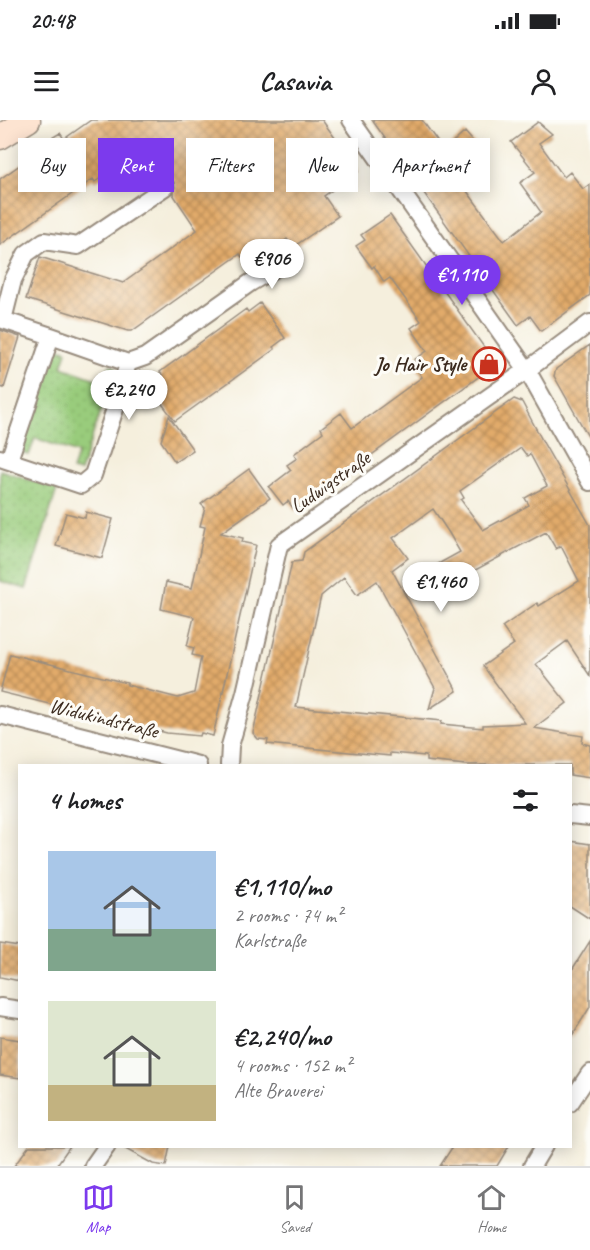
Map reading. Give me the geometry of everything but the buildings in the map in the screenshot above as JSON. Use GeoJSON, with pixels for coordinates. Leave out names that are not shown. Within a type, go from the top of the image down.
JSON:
{"type":"FeatureCollection","features":[{"type":"Feature","properties":{"kind":"main road"},"geometry":{"type":"LineString","coordinates":[[0,137],[28,120]]}},
{"type":"Feature","properties":{"kind":"street"},"geometry":{"type":"LineString","coordinates":[[351,120],[527,370],[590,482]]}},
{"type":"Feature","properties":{"kind":"street"},"geometry":{"type":"LineString","coordinates":[[158,192],[78,246],[44,241],[26,254],[13,280],[3,320],[128,363],[145,357],[250,283],[277,267]]}},
{"type":"Feature","properties":{"kind":"street","name":"Ludwigstraße"},"geometry":{"type":"LineString","coordinates":[[229,764],[230,746],[245,693],[279,545],[590,323]]}},
{"type":"Feature","properties":{"kind":"street"},"geometry":{"type":"LineString","coordinates":[[51,336],[4,459],[81,485],[93,475],[128,363]]}},
{"type":"Feature","properties":{"kind":"street","name":"Widukindstraße"},"geometry":{"type":"LineString","coordinates":[[0,715],[194,764]]}},
{"type":"Feature","properties":{"kind":"street"},"geometry":{"type":"LineString","coordinates":[[572,815],[590,817]]}},
{"type":"Feature","properties":{"kind":"street"},"geometry":{"type":"LineString","coordinates":[[0,1007],[18,1010]]}},
{"type":"Feature","properties":{"kind":"street"},"geometry":{"type":"LineString","coordinates":[[572,1099],[590,1072]]}},
{"type":"Feature","properties":{"kind":"street"},"geometry":{"type":"LineString","coordinates":[[93,1166],[106,1148]]}},
{"type":"Feature","properties":{"kind":"street"},"geometry":{"type":"LineString","coordinates":[[532,1166],[543,1148]]}},
{"type":"Feature","properties":{"kind":"green space"},"geometry":{"type":"Polygon","coordinates":[[[55,346],[67,351],[62,367],[104,382],[110,365],[116,367],[80,472],[72,470],[78,453],[35,438],[29,455],[20,452],[55,346]]]}},
{"type":"Feature","properties":{"kind":"green space"},"geometry":{"type":"Polygon","coordinates":[[[0,470],[57,489],[26,589],[0,581],[0,470]]]}},
{"type":"Feature","properties":{"kind":"place","name":"Jo Hair Style"},"geometry":{"type":"Point","coordinates":[489,364]}}]}
